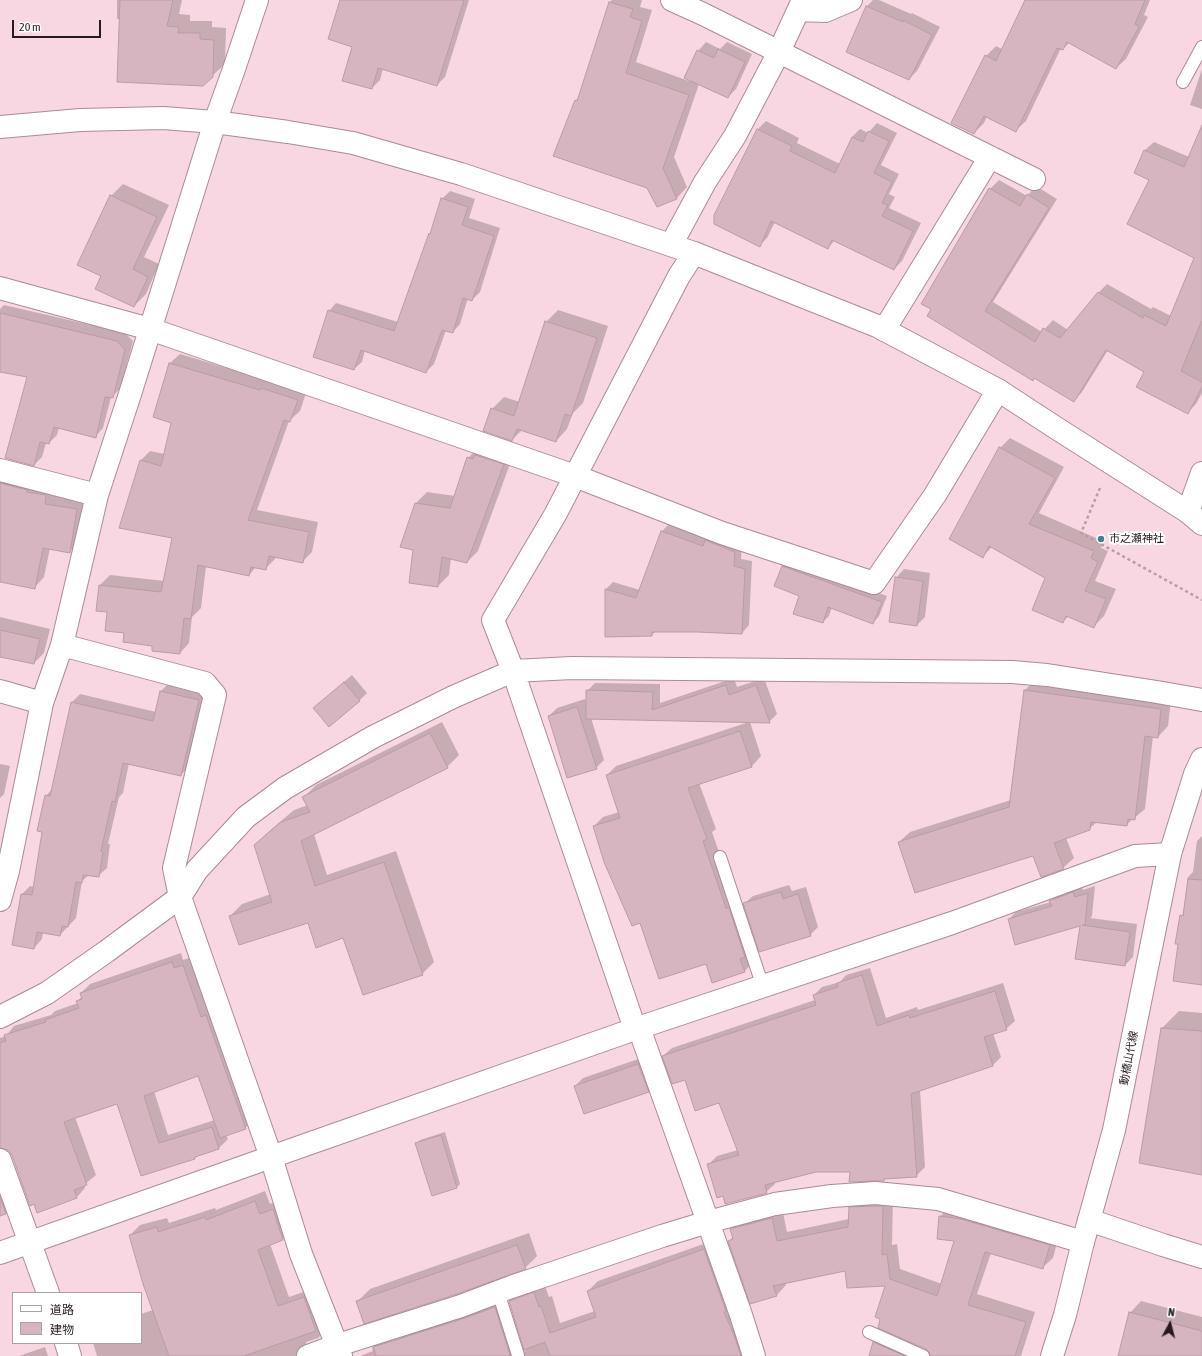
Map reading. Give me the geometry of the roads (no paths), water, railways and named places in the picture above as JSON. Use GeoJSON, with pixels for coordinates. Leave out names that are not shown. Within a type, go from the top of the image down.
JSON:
{"type":"FeatureCollection","features":[{"type":"Feature","properties":{"kind":"street"},"geometry":{"type":"LineString","coordinates":[[0,900],[8,871],[42,703],[62,645],[96,495],[169,272],[215,122],[257,0]]}},
{"type":"Feature","properties":{"kind":"street"},"geometry":{"type":"LineString","coordinates":[[672,0],[1034,179]]}},
{"type":"Feature","properties":{"kind":"street"},"geometry":{"type":"LineString","coordinates":[[671,245],[705,182],[735,136],[779,52],[801,5],[825,11],[851,0]]}},
{"type":"Feature","properties":{"kind":"street"},"geometry":{"type":"LineString","coordinates":[[0,127],[88,120],[163,118],[215,122],[353,143],[461,174],[671,245],[884,330],[998,390],[1195,518],[1202,473]]}},
{"type":"Feature","properties":{"kind":"street"},"geometry":{"type":"LineString","coordinates":[[884,330],[990,157]]}},
{"type":"Feature","properties":{"kind":"street"},"geometry":{"type":"LineString","coordinates":[[694,254],[680,276],[555,515],[493,620],[513,671],[637,1029],[708,1222],[754,1356]]}},
{"type":"Feature","properties":{"kind":"street"},"geometry":{"type":"LineString","coordinates":[[0,288],[150,329],[575,476],[722,533],[874,583],[935,495],[998,390]]}},
{"type":"Feature","properties":{"kind":"street"},"geometry":{"type":"LineString","coordinates":[[0,470],[96,495]]}},
{"type":"Feature","properties":{"kind":"street"},"geometry":{"type":"LineString","coordinates":[[62,645],[205,683],[215,695],[174,868],[180,897],[271,1156],[301,1254],[339,1351]]}},
{"type":"Feature","properties":{"kind":"street"},"geometry":{"type":"LineString","coordinates":[[0,1017],[47,992],[107,951],[180,897],[197,870],[246,817],[285,788],[380,734],[453,697],[513,671],[572,668],[1012,672],[1047,675],[1149,690],[1202,700]]}},
{"type":"Feature","properties":{"kind":"street"},"geometry":{"type":"LineString","coordinates":[[0,691],[42,703]]}},
{"type":"Feature","properties":{"kind":"street","name":"動橋山代線"},"geometry":{"type":"LineString","coordinates":[[1052,1356],[1065,1315],[1083,1242],[1114,1130],[1170,854],[1195,774],[1202,759]]}},
{"type":"Feature","properties":{"kind":"street"},"geometry":{"type":"LineString","coordinates":[[0,1253],[30,1244],[271,1156],[637,1029],[952,923],[1135,856],[1170,854]]}},
{"type":"Feature","properties":{"kind":"street"},"geometry":{"type":"LineString","coordinates":[[0,1160],[48,1292]]}},
{"type":"Feature","properties":{"kind":"street"},"geometry":{"type":"LineString","coordinates":[[308,1356],[339,1351],[498,1292],[708,1222],[775,1204],[832,1196],[875,1193],[938,1199],[1083,1242]]}},
{"type":"Feature","properties":{"kind":"street"},"geometry":{"type":"LineString","coordinates":[[1089,1220],[1202,1257]]}},
{"type":"Feature","properties":{"kind":"street"},"geometry":{"type":"LineString","coordinates":[[66,1344],[70,1356]]}},
{"type":"Feature","properties":{"kind":"lane"},"geometry":{"type":"LineString","coordinates":[[1183,82],[1202,47]]}},
{"type":"Feature","properties":{"kind":"lane"},"geometry":{"type":"LineString","coordinates":[[720,857],[762,987]]}},
{"type":"Feature","properties":{"kind":"lane"},"geometry":{"type":"LineString","coordinates":[[498,1292],[518,1355]]}},
{"type":"Feature","properties":{"kind":"lane"},"geometry":{"type":"LineString","coordinates":[[869,1332],[923,1356]]}},
{"type":"Feature","properties":{"kind":"place","name":"市之瀬神社"},"geometry":{"type":"Point","coordinates":[1101,539]}}]}
